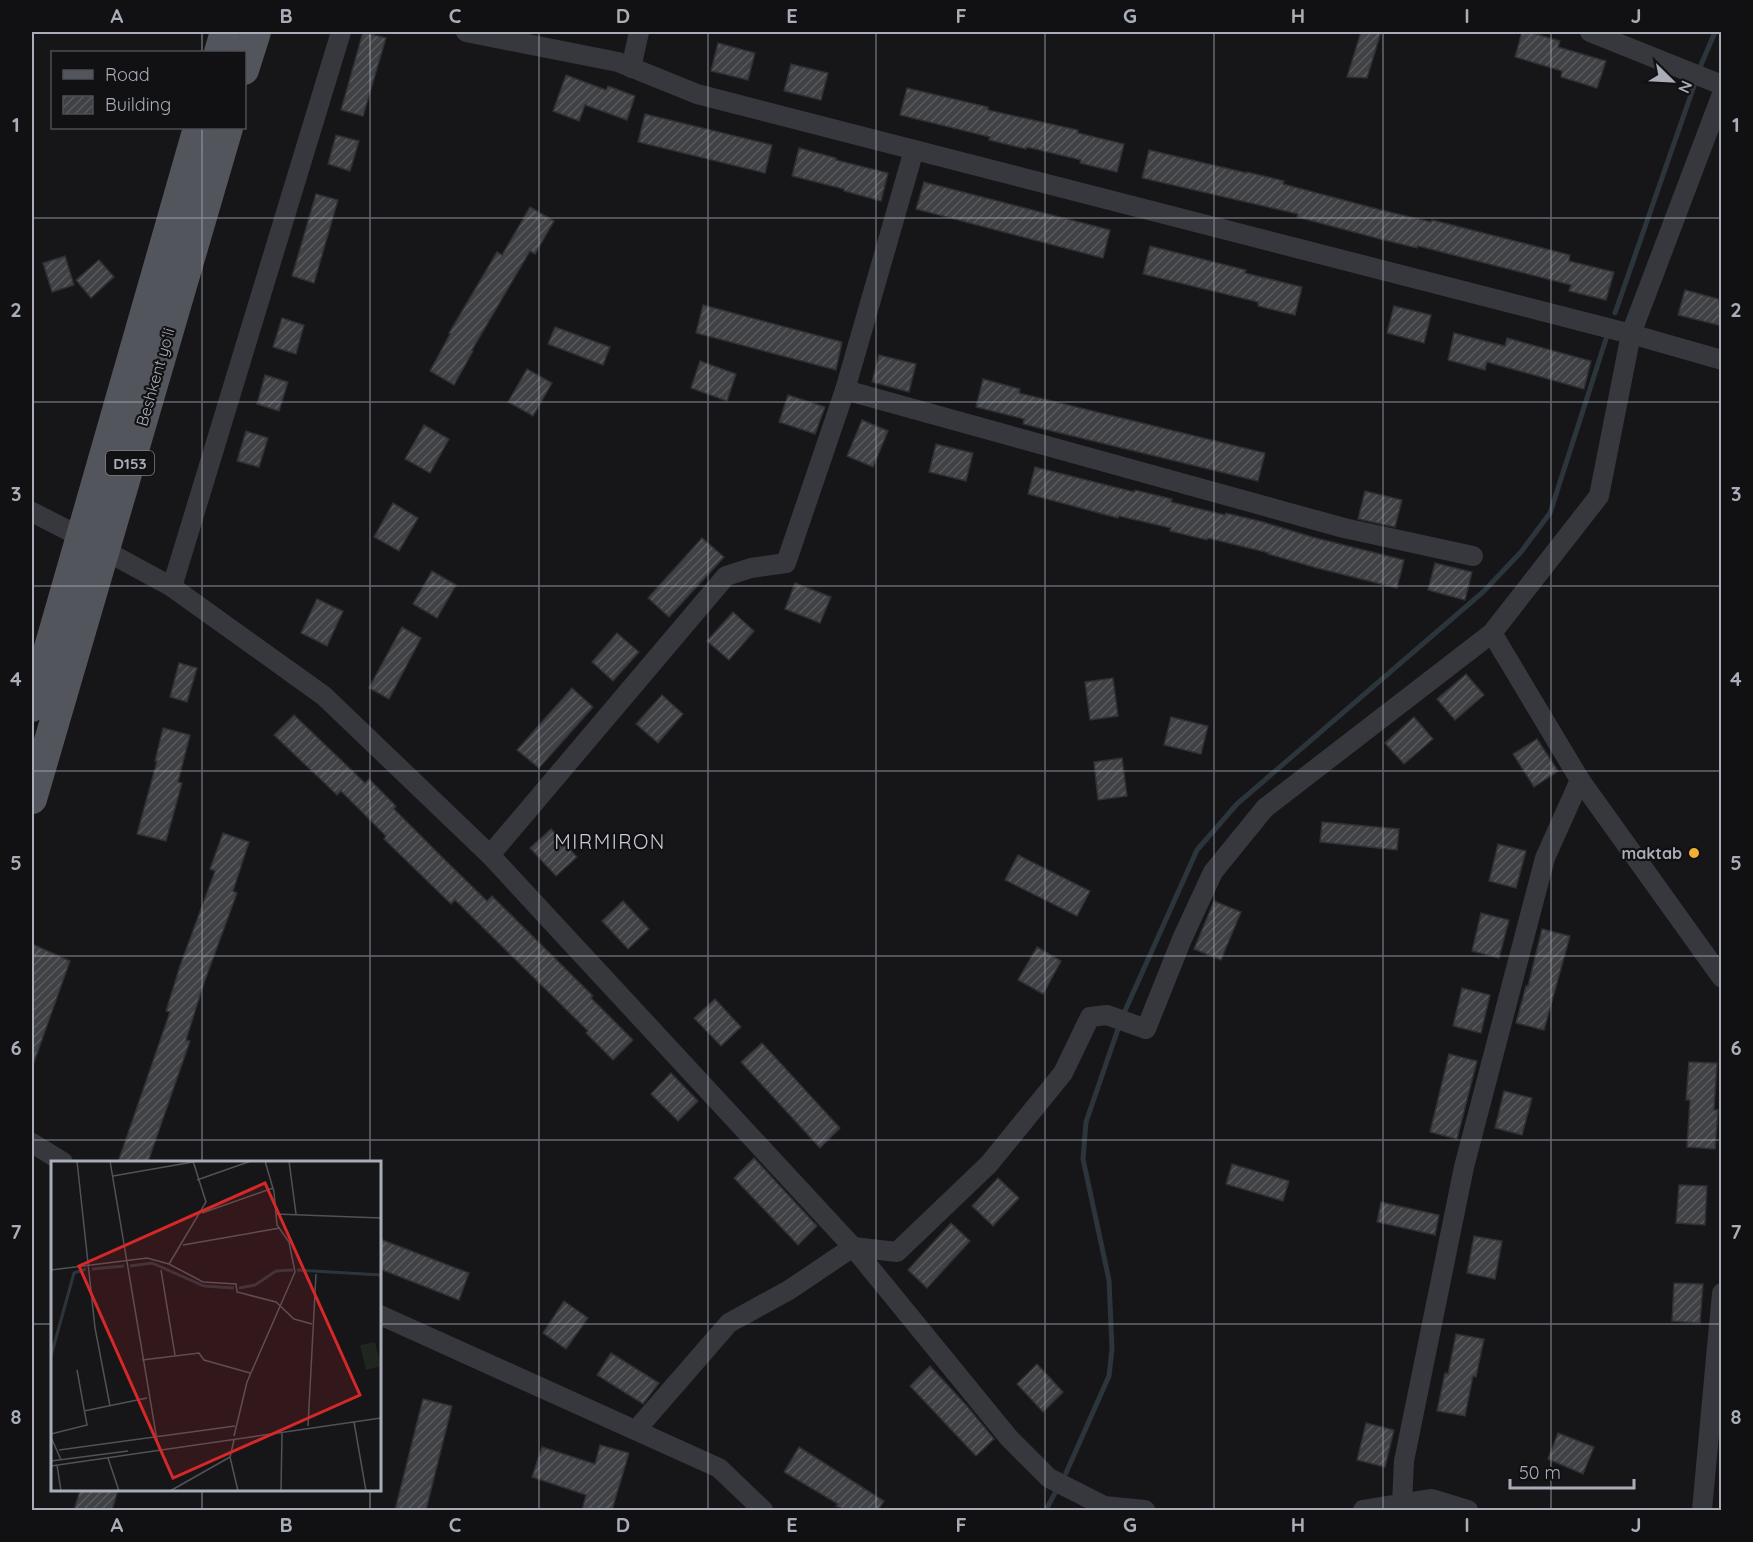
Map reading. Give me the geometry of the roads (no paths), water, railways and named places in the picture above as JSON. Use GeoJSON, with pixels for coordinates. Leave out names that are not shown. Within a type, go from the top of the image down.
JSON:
{"type":"FeatureCollection","features":[{"type":"Feature","properties":{"kind":"main road"},"geometry":{"type":"LineString","coordinates":[[219,51],[225,32]]}},
{"type":"Feature","properties":{"kind":"main road"},"geometry":{"type":"LineString","coordinates":[[246,64],[256,32]]}},
{"type":"Feature","properties":{"kind":"main road","name":"Beshkent yoʻli"},"geometry":{"type":"LineString","coordinates":[[32,799],[93,544],[198,129]]}},
{"type":"Feature","properties":{"kind":"main road","name":"Beshkent yoʻli"},"geometry":{"type":"LineString","coordinates":[[32,707],[93,544],[228,129]]}},
{"type":"Feature","properties":{"kind":"street"},"geometry":{"type":"LineString","coordinates":[[172,587],[341,32]]}},
{"type":"Feature","properties":{"kind":"street"},"geometry":{"type":"LineString","coordinates":[[466,32],[618,62],[697,94],[1631,334],[1722,360]]}},
{"type":"Feature","properties":{"kind":"street"},"geometry":{"type":"LineString","coordinates":[[631,68],[639,32]]}},
{"type":"Feature","properties":{"kind":"street"},"geometry":{"type":"LineString","coordinates":[[1590,32],[1722,85]]}},
{"type":"Feature","properties":{"kind":"street"},"geometry":{"type":"LineString","coordinates":[[636,1430],[729,1323],[789,1290],[853,1247],[897,1252],[989,1164],[1064,1073],[1090,1017],[1107,1015],[1146,1029],[1182,939],[1213,872],[1265,808],[1492,633],[1599,496],[1631,334],[1722,94]]}},
{"type":"Feature","properties":{"kind":"street"},"geometry":{"type":"LineString","coordinates":[[490,855],[726,576],[751,568],[786,563],[845,390],[914,150]]}},
{"type":"Feature","properties":{"kind":"street"},"geometry":{"type":"LineString","coordinates":[[845,390],[1344,528],[1473,556]]}},
{"type":"Feature","properties":{"kind":"street"},"geometry":{"type":"LineString","coordinates":[[32,512],[172,587],[324,696],[490,855],[853,1247],[1009,1438],[1049,1478],[1104,1506],[1145,1510]]}},
{"type":"Feature","properties":{"kind":"street"},"geometry":{"type":"LineString","coordinates":[[1492,633],[1580,780],[1722,978]]}},
{"type":"Feature","properties":{"kind":"street"},"geometry":{"type":"LineString","coordinates":[[1402,1504],[1404,1461],[1464,1167],[1545,858],[1580,780]]}},
{"type":"Feature","properties":{"kind":"street"},"geometry":{"type":"LineString","coordinates":[[32,1143],[61,1161]]}},
{"type":"Feature","properties":{"kind":"street"},"geometry":{"type":"LineString","coordinates":[[1702,1510],[1722,1293]]}},
{"type":"Feature","properties":{"kind":"street"},"geometry":{"type":"LineString","coordinates":[[381,1314],[719,1468],[763,1510]]}},
{"type":"Feature","properties":{"kind":"street"},"geometry":{"type":"LineString","coordinates":[[1363,1510],[1432,1499],[1468,1510]]}},
{"type":"Feature","properties":{"kind":"waterway"},"geometry":{"type":"LineString","coordinates":[[1701,65],[1715,32]]}},
{"type":"Feature","properties":{"kind":"waterway"},"geometry":{"type":"LineString","coordinates":[[1615,313],[1694,86]]}},
{"type":"Feature","properties":{"kind":"waterway"},"geometry":{"type":"LineString","coordinates":[[1124,1013],[1197,850],[1237,804],[1483,592],[1521,552],[1550,513],[1606,339]]}},
{"type":"Feature","properties":{"kind":"waterway"},"geometry":{"type":"LineString","coordinates":[[1066,1473],[1109,1376],[1112,1349],[1109,1280],[1083,1159],[1086,1122],[1118,1029]]}},
{"type":"Feature","properties":{"kind":"waterway"},"geometry":{"type":"LineString","coordinates":[[1046,1510],[1056,1491]]}},
{"type":"Feature","properties":{"kind":"place","name":"maktab"},"geometry":{"type":"Point","coordinates":[1694,853]}},
{"type":"Feature","properties":{"kind":"district","name":"MIRMIRON"},"geometry":{"type":"Point","coordinates":[610,841]}}]}
